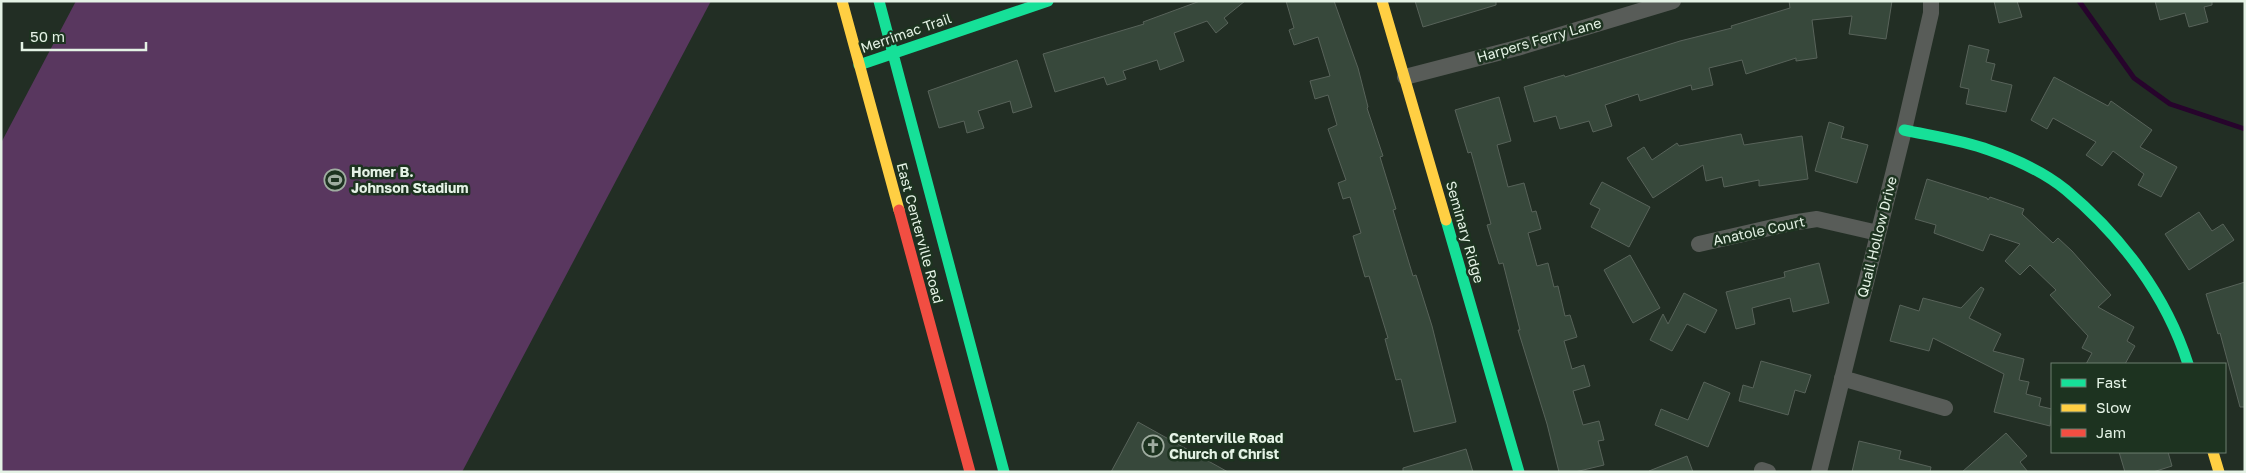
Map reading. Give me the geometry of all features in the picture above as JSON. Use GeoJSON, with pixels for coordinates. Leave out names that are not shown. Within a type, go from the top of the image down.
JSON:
{"type":"FeatureCollection","features":[{"type":"Feature","properties":{"kind":"street","name":"East Centerville Road"},"geometry":{"type":"LineString","coordinates":[[842,1],[859,65],[959,397],[970,472]]}},
{"type":"Feature","properties":{"kind":"street","name":"East Centerville Road"},"geometry":{"type":"LineString","coordinates":[[879,1],[1004,472]]}},
{"type":"Feature","properties":{"kind":"street","name":"Merrimac Trail"},"geometry":{"type":"LineString","coordinates":[[859,65],[1048,1]]}},
{"type":"Feature","properties":{"kind":"street","name":"Seminary Ridge"},"geometry":{"type":"LineString","coordinates":[[1382,1],[1519,472]]}},
{"type":"Feature","properties":{"kind":"street","name":"Harpers Ferry Lane"},"geometry":{"type":"LineString","coordinates":[[1405,77],[1517,48],[1673,1]]}},
{"type":"Feature","properties":{"kind":"street","name":"Quail Hollow Drive"},"geometry":{"type":"LineString","coordinates":[[1819,472],[1904,130],[1931,13],[1931,1]]}},
{"type":"Feature","properties":{"kind":"street"},"geometry":{"type":"LineString","coordinates":[[1904,130],[1987,149],[2025,165],[2065,190],[2123,245],[2149,279],[2184,348],[2188,363]]}},
{"type":"Feature","properties":{"kind":"street","name":"Anatole Court"},"geometry":{"type":"LineString","coordinates":[[1699,244],[1817,219],[1878,233]]}},
{"type":"Feature","properties":{"kind":"street"},"geometry":{"type":"LineString","coordinates":[[1842,378],[1945,408]]}},
{"type":"Feature","properties":{"kind":"street"},"geometry":{"type":"LineString","coordinates":[[959,397],[983,389]]}},
{"type":"Feature","properties":{"kind":"street"},"geometry":{"type":"LineString","coordinates":[[2213,453],[2219,472]]}},
{"type":"Feature","properties":{"kind":"shaded area"},"geometry":{"type":"Polygon","coordinates":[[[76,1],[711,1],[462,472],[1,472],[1,143],[76,1]]]}},
{"type":"Feature","properties":{"kind":"building"},"geometry":{"type":"Polygon","coordinates":[[[1200,1],[1245,1],[1224,18],[1228,23],[1216,33],[1207,21],[1174,33],[1184,61],[1160,70],[1157,60],[1123,71],[1126,79],[1107,85],[1104,77],[1055,92],[1043,54],[1144,24],[1143,22],[1200,1]]]}},
{"type":"Feature","properties":{"kind":"building"},"geometry":{"type":"Polygon","coordinates":[[[1286,1],[1334,1],[1358,68],[1367,108],[1383,156],[1380,157],[1396,209],[1393,210],[1413,276],[1416,275],[1432,326],[1456,422],[1414,432],[1401,379],[1396,380],[1385,339],[1388,338],[1369,276],[1365,277],[1353,236],[1361,233],[1350,197],[1343,199],[1338,183],[1346,180],[1328,129],[1337,125],[1328,95],[1315,99],[1310,81],[1330,76],[1318,37],[1294,45],[1289,30],[1294,28],[1286,1]]]}},
{"type":"Feature","properties":{"kind":"building"},"geometry":{"type":"Polygon","coordinates":[[[1415,1],[1496,1],[1496,5],[1423,27],[1415,1]]]}},
{"type":"Feature","properties":{"kind":"building"},"geometry":{"type":"Polygon","coordinates":[[[1789,1],[1892,1],[1886,39],[1849,34],[1852,16],[1812,20],[1817,58],[1796,61],[1796,58],[1746,74],[1742,60],[1709,68],[1713,85],[1692,90],[1691,85],[1640,101],[1638,94],[1605,105],[1612,126],[1593,132],[1589,121],[1560,129],[1556,116],[1534,122],[1524,87],[1564,75],[1565,77],[1680,41],[1732,28],[1731,26],[1790,8],[1789,1]]]}},
{"type":"Feature","properties":{"kind":"building"},"geometry":{"type":"Polygon","coordinates":[[[1994,1],[2017,1],[2022,17],[1999,23],[1994,1]]]}},
{"type":"Feature","properties":{"kind":"building"},"geometry":{"type":"Polygon","coordinates":[[[2155,1],[2212,1],[2212,5],[2204,7],[2208,22],[2189,27],[2185,13],[2160,20],[2155,1]]]}},
{"type":"Feature","properties":{"kind":"building"},"geometry":{"type":"Polygon","coordinates":[[[1969,45],[1989,50],[1986,62],[1995,64],[1991,80],[2012,85],[2006,112],[1966,104],[1969,89],[1960,87],[1969,45]]]}},
{"type":"Feature","properties":{"kind":"building"},"geometry":{"type":"Polygon","coordinates":[[[1017,60],[1032,107],[1013,113],[1010,101],[978,111],[984,128],[967,133],[964,121],[939,128],[928,91],[1017,60]]]}},
{"type":"Feature","properties":{"kind":"building"},"geometry":{"type":"Polygon","coordinates":[[[2054,77],[2108,106],[2111,101],[2152,130],[2140,147],[2177,167],[2161,197],[2138,185],[2144,174],[2113,151],[2102,166],[2086,155],[2096,142],[2053,118],[2047,129],[2031,120],[2054,77]]]}},
{"type":"Feature","properties":{"kind":"building"},"geometry":{"type":"Polygon","coordinates":[[[1499,97],[1511,141],[1497,145],[1508,187],[1524,183],[1532,212],[1536,211],[1541,229],[1528,233],[1537,266],[1548,263],[1554,287],[1558,286],[1565,316],[1570,315],[1577,337],[1564,341],[1572,369],[1584,365],[1590,386],[1573,391],[1583,425],[1599,421],[1604,440],[1598,441],[1604,465],[1575,472],[1559,472],[1547,424],[1518,330],[1520,330],[1503,263],[1499,264],[1487,225],[1491,224],[1471,152],[1468,153],[1455,110],[1499,97]]]}},
{"type":"Feature","properties":{"kind":"building"},"geometry":{"type":"Polygon","coordinates":[[[1829,122],[1844,127],[1841,138],[1868,145],[1857,183],[1815,171],[1829,122]]]}},
{"type":"Feature","properties":{"kind":"building"},"geometry":{"type":"Polygon","coordinates":[[[1741,134],[1744,145],[1802,136],[1808,179],[1759,186],[1759,180],[1724,187],[1722,177],[1706,181],[1703,165],[1653,198],[1627,158],[1644,147],[1652,160],[1677,143],[1679,146],[1741,134]]]}},
{"type":"Feature","properties":{"kind":"building"},"geometry":{"type":"Polygon","coordinates":[[[1927,179],[1987,198],[1988,200],[1990,197],[2024,209],[2022,214],[2053,243],[2058,238],[2111,295],[2098,307],[2134,327],[2127,341],[2135,346],[2126,363],[2087,363],[2092,353],[2082,348],[2088,336],[2050,295],[2056,290],[2030,265],[2020,275],[2005,261],[2020,244],[1990,234],[1983,251],[1934,233],[1936,225],[1915,219],[1927,179]]]}},
{"type":"Feature","properties":{"kind":"building"},"geometry":{"type":"Polygon","coordinates":[[[1602,182],[1650,207],[1629,247],[1591,227],[1600,209],[1590,204],[1602,182]]]}},
{"type":"Feature","properties":{"kind":"building"},"geometry":{"type":"Polygon","coordinates":[[[2199,212],[2212,231],[2223,224],[2234,240],[2189,270],[2165,234],[2199,212]]]}},
{"type":"Feature","properties":{"kind":"building"},"geometry":{"type":"Polygon","coordinates":[[[1630,255],[1660,308],[1633,323],[1604,270],[1630,255]]]}},
{"type":"Feature","properties":{"kind":"building"},"geometry":{"type":"Polygon","coordinates":[[[1819,263],[1829,303],[1793,312],[1790,298],[1752,308],[1755,324],[1736,329],[1726,292],[1785,277],[1784,272],[1819,263]]]}},
{"type":"Feature","properties":{"kind":"building"},"geometry":{"type":"Polygon","coordinates":[[[2245,282],[2245,407],[2240,407],[2220,333],[2218,334],[2206,294],[2245,282]]]}},
{"type":"Feature","properties":{"kind":"building"},"geometry":{"type":"Polygon","coordinates":[[[1981,287],[1984,289],[1969,318],[2001,334],[1993,351],[2024,359],[2019,380],[2029,382],[2026,394],[2041,398],[2039,406],[2051,409],[2050,426],[1994,412],[2004,374],[1933,338],[1929,351],[1890,341],[1900,305],[1919,311],[1923,298],[1961,308],[1981,287]]]}},
{"type":"Feature","properties":{"kind":"building"},"geometry":{"type":"Polygon","coordinates":[[[1684,293],[1717,310],[1705,333],[1687,324],[1672,351],[1650,340],[1663,314],[1668,324],[1684,293]]]}},
{"type":"Feature","properties":{"kind":"building"},"geometry":{"type":"Polygon","coordinates":[[[1761,361],[1811,375],[1805,393],[1795,390],[1788,415],[1739,401],[1743,385],[1753,388],[1761,361]]]}},
{"type":"Feature","properties":{"kind":"building"},"geometry":{"type":"Polygon","coordinates":[[[1704,382],[1730,393],[1708,447],[1655,425],[1661,409],[1688,420],[1704,382]]]}},
{"type":"Feature","properties":{"kind":"building","name":"Centerville Road Church of Christ"},"geometry":{"type":"Polygon","coordinates":[[[1138,422],[1228,472],[1111,472],[1138,422]]]}},
{"type":"Feature","properties":{"kind":"building"},"geometry":{"type":"Polygon","coordinates":[[[2006,433],[2027,456],[2020,462],[2028,472],[1962,472],[2006,433]]]}},
{"type":"Feature","properties":{"kind":"building"},"geometry":{"type":"Polygon","coordinates":[[[1859,441],[1901,451],[1899,459],[1931,467],[1930,472],[1852,472],[1859,441]]]}},
{"type":"Feature","properties":{"kind":"building"},"geometry":{"type":"Polygon","coordinates":[[[1466,449],[1473,472],[1403,472],[1403,468],[1466,449]]]}},
{"type":"Feature","properties":{"kind":"building"},"geometry":{"type":"Polygon","coordinates":[[[2119,453],[2168,453],[2172,466],[2153,472],[2125,472],[2119,453]]]}},
{"type":"Feature","properties":{"kind":"building"},"geometry":{"type":"Polygon","coordinates":[[[1687,456],[1693,472],[1649,472],[1649,471],[1687,456]]]}},
{"type":"Feature","properties":{"kind":"waterway"},"geometry":{"type":"LineString","coordinates":[[2079,1],[2134,78],[2170,104],[2245,129]]}},
{"type":"Feature","properties":{"kind":"traffic: fast"},"geometry":{"type":"LineString","coordinates":[[879,1],[1004,472]]}},
{"type":"Feature","properties":{"kind":"traffic: fast"},"geometry":{"type":"LineString","coordinates":[[859,65],[1048,1]]}},
{"type":"Feature","properties":{"kind":"traffic: fast"},"geometry":{"type":"LineString","coordinates":[[1904,130],[1947,138],[1999,154],[2039,172],[2066,190],[2105,227],[2139,268],[2167,314],[2188,363]]}},
{"type":"Feature","properties":{"kind":"traffic: fast"},"geometry":{"type":"LineString","coordinates":[[1446,220],[1519,472]]}},
{"type":"Feature","properties":{"kind":"traffic: slow"},"geometry":{"type":"LineString","coordinates":[[842,1],[899,210]]}},
{"type":"Feature","properties":{"kind":"traffic: slow"},"geometry":{"type":"LineString","coordinates":[[1382,1],[1446,220]]}},
{"type":"Feature","properties":{"kind":"traffic: slow"},"geometry":{"type":"LineString","coordinates":[[2213,453],[2219,472]]}},
{"type":"Feature","properties":{"kind":"traffic: jam"},"geometry":{"type":"LineString","coordinates":[[899,210],[970,472]]}},
{"type":"Feature","properties":{"kind":"place","name":"Homer B. Johnson Stadium"},"geometry":{"type":"Point","coordinates":[335,180]}},
{"type":"Feature","properties":{"kind":"place","name":"Centerville Road Church of Christ"},"geometry":{"type":"Point","coordinates":[1153,446]}}]}
